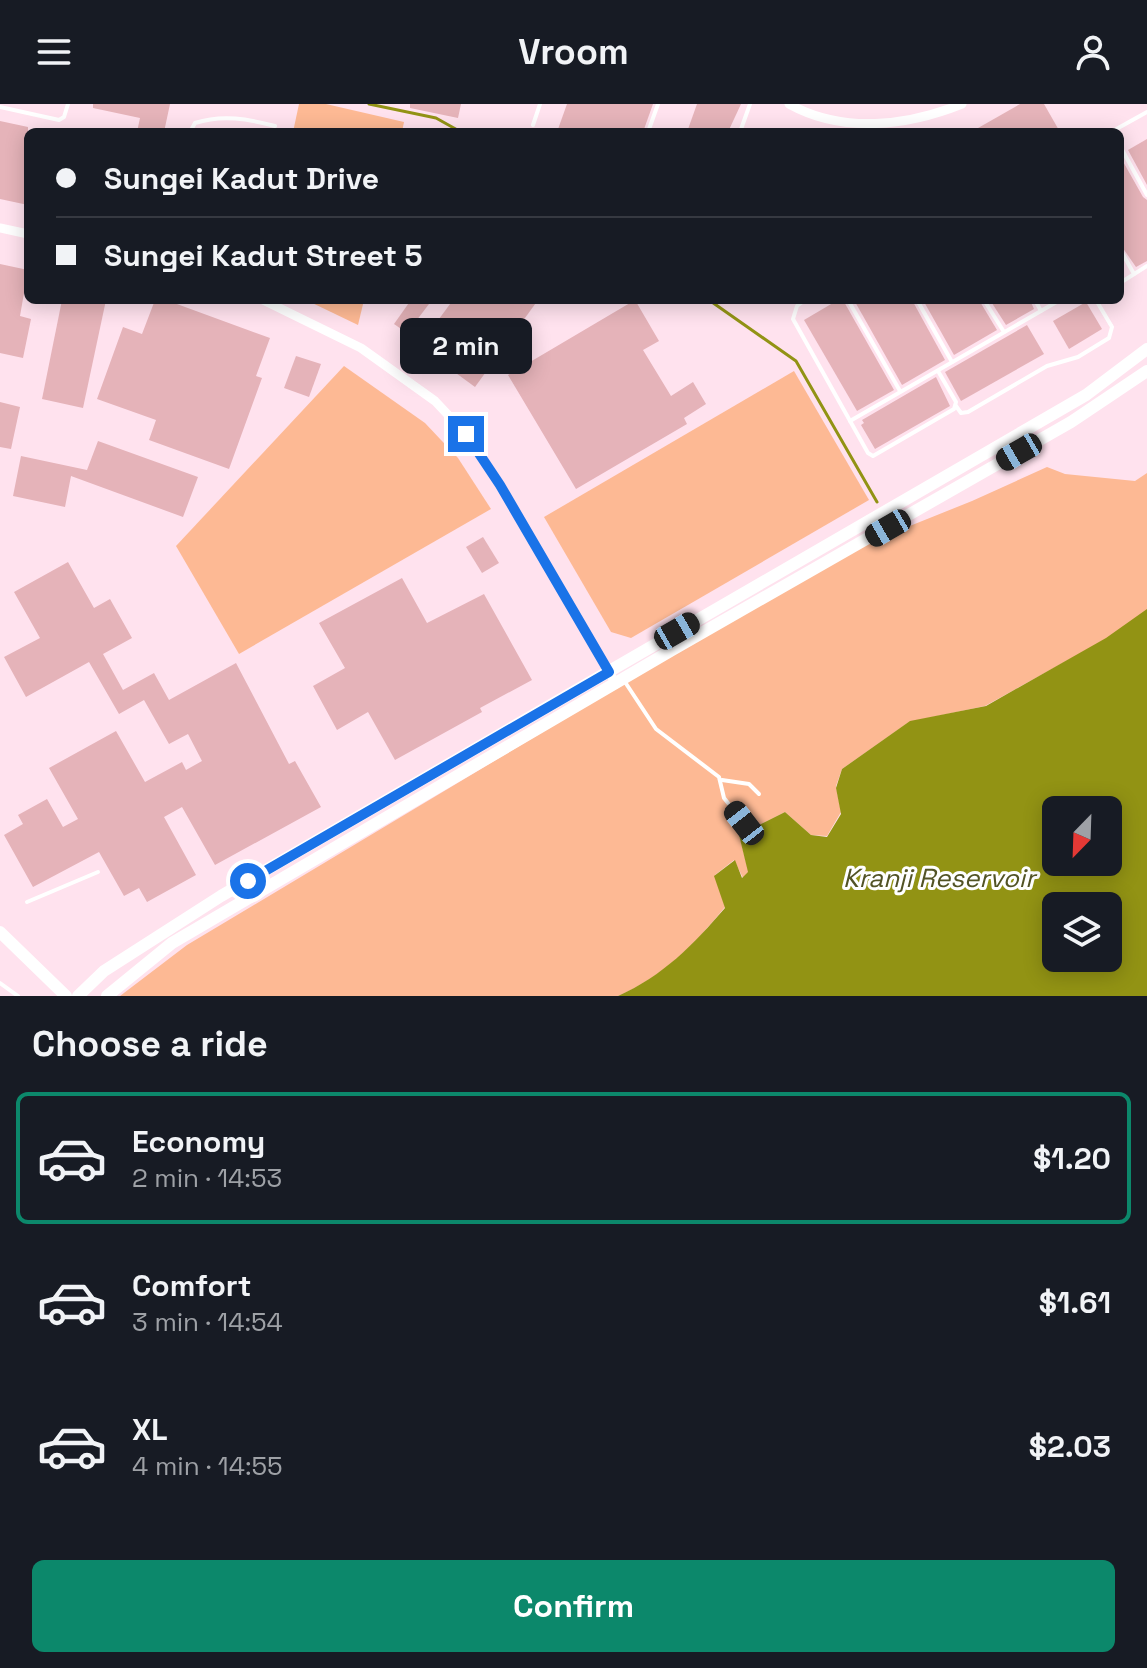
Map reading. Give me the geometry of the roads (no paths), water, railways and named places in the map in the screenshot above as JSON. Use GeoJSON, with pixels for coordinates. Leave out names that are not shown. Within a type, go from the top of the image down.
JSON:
{"type":"FeatureCollection","features":[{"type":"Feature","properties":{"kind":"main road"},"geometry":{"type":"LineString","coordinates":[[78,996],[104,971],[221,896],[1086,395],[1147,349]]}},
{"type":"Feature","properties":{"kind":"main road"},"geometry":{"type":"LineString","coordinates":[[107,996],[172,943],[1071,422],[1147,371]]}},
{"type":"Feature","properties":{"kind":"main road"},"geometry":{"type":"LineString","coordinates":[[0,932],[66,996]]}},
{"type":"Feature","properties":{"kind":"street"},"geometry":{"type":"LineString","coordinates":[[789,104],[833,120],[889,128],[962,104]]}},
{"type":"Feature","properties":{"kind":"street"},"geometry":{"type":"LineString","coordinates":[[0,228],[24,233]]}},
{"type":"Feature","properties":{"kind":"street"},"geometry":{"type":"LineString","coordinates":[[271,304],[361,348],[435,401],[466,434],[500,485],[609,672],[619,682]]}},
{"type":"Feature","properties":{"kind":"lane"},"geometry":{"type":"LineString","coordinates":[[0,107],[59,120],[64,117],[68,104]]}},
{"type":"Feature","properties":{"kind":"lane"},"geometry":{"type":"LineString","coordinates":[[533,125],[540,104]]}},
{"type":"Feature","properties":{"kind":"lane"},"geometry":{"type":"LineString","coordinates":[[649,128],[658,104]]}},
{"type":"Feature","properties":{"kind":"lane"},"geometry":{"type":"LineString","coordinates":[[741,128],[750,104]]}},
{"type":"Feature","properties":{"kind":"lane"},"geometry":{"type":"LineString","coordinates":[[1119,128],[1147,112]]}},
{"type":"Feature","properties":{"kind":"lane"},"geometry":{"type":"LineString","coordinates":[[192,128],[195,123],[204,120],[240,117],[275,126]]}},
{"type":"Feature","properties":{"kind":"lane"},"geometry":{"type":"LineString","coordinates":[[1124,153],[1147,195]]}},
{"type":"Feature","properties":{"kind":"lane"},"geometry":{"type":"LineString","coordinates":[[1124,256],[1134,274]]}},
{"type":"Feature","properties":{"kind":"lane"},"geometry":{"type":"LineString","coordinates":[[1124,280],[1147,266]]}},
{"type":"Feature","properties":{"kind":"lane"},"geometry":{"type":"LineString","coordinates":[[800,304],[793,319],[873,456],[956,406]]}},
{"type":"Feature","properties":{"kind":"lane"},"geometry":{"type":"LineString","coordinates":[[850,304],[901,392]]}},
{"type":"Feature","properties":{"kind":"lane"},"geometry":{"type":"LineString","coordinates":[[919,304],[952,362]]}},
{"type":"Feature","properties":{"kind":"lane"},"geometry":{"type":"LineString","coordinates":[[986,304],[1004,332]]}},
{"type":"Feature","properties":{"kind":"lane"},"geometry":{"type":"LineString","coordinates":[[1037,304],[1041,311]]}},
{"type":"Feature","properties":{"kind":"lane"},"geometry":{"type":"LineString","coordinates":[[850,421],[1053,304]]}},
{"type":"Feature","properties":{"kind":"lane"},"geometry":{"type":"LineString","coordinates":[[938,371],[961,413],[968,412],[1047,366],[1078,357],[1109,338],[1112,327],[1098,304]]}},
{"type":"Feature","properties":{"kind":"lane"},"geometry":{"type":"LineString","coordinates":[[619,682],[656,729],[721,780],[749,784],[759,794]]}},
{"type":"Feature","properties":{"kind":"lane"},"geometry":{"type":"LineString","coordinates":[[721,780],[724,798],[744,823]]}},
{"type":"Feature","properties":{"kind":"lane"},"geometry":{"type":"LineString","coordinates":[[27,902],[98,872]]}},
{"type":"Feature","properties":{"kind":"lane"},"geometry":{"type":"LineString","coordinates":[[0,983],[18,996]]}},
{"type":"Feature","properties":{"kind":"water","name":"Kranji Reservoir"},"geometry":{"type":"Polygon","coordinates":[[[1147,609],[1147,996],[618,996],[649,979],[676,958],[725,908],[714,876],[735,860],[742,878],[748,872],[739,835],[785,812],[811,835],[827,837],[841,814],[836,788],[842,769],[910,721],[986,706],[1106,638],[1147,609]]]}},
{"type":"Feature","properties":{"kind":"waterway"},"geometry":{"type":"LineString","coordinates":[[369,104],[436,118],[454,128]]}},
{"type":"Feature","properties":{"kind":"waterway"},"geometry":{"type":"LineString","coordinates":[[715,304],[796,361],[877,502]]}}]}
